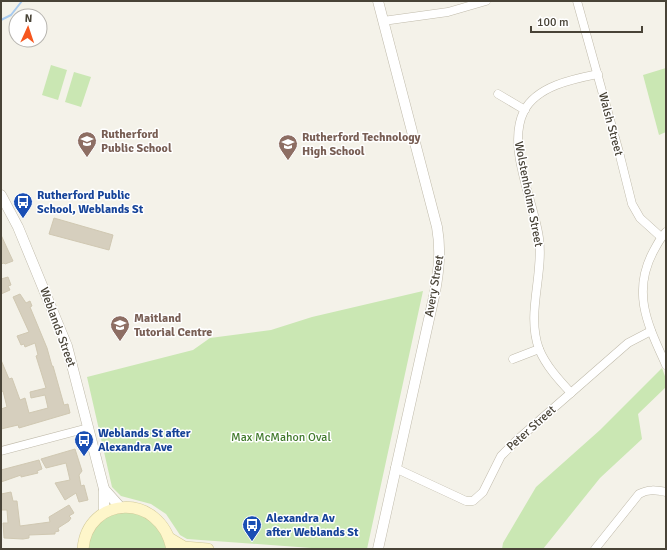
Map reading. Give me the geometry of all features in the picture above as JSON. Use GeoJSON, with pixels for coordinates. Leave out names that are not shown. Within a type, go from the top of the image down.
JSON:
{"type":"FeatureCollection","features":[{"type":"Feature","properties":{"kind":"main road"},"geometry":{"type":"LineString","coordinates":[[73,549],[83,545],[91,525],[104,513],[121,508],[137,508],[152,515],[164,526],[172,549]]}},
{"type":"Feature","properties":{"kind":"main road"},"geometry":{"type":"LineString","coordinates":[[169,538],[184,547],[208,549]]}},
{"type":"Feature","properties":{"kind":"street","name":"Avery Street"},"geometry":{"type":"LineString","coordinates":[[378,1],[437,227],[440,250],[440,262],[435,292],[378,549]]}},
{"type":"Feature","properties":{"kind":"street","name":"Walsh Street"},"geometry":{"type":"LineString","coordinates":[[577,1],[632,204],[640,218],[663,234]]}},
{"type":"Feature","properties":{"kind":"street"},"geometry":{"type":"LineString","coordinates":[[383,21],[448,12],[483,2]]}},
{"type":"Feature","properties":{"kind":"street","name":"Wolstenholme Street"},"geometry":{"type":"LineString","coordinates":[[571,393],[553,372],[539,349],[534,310],[539,273],[540,245],[520,158],[518,135],[519,125],[525,110],[547,89],[598,74]]}},
{"type":"Feature","properties":{"kind":"street"},"geometry":{"type":"LineString","coordinates":[[498,94],[525,110]]}},
{"type":"Feature","properties":{"kind":"street","name":"Weblands Street"},"geometry":{"type":"LineString","coordinates":[[1,195],[18,227],[62,332],[104,489],[104,513]]}},
{"type":"Feature","properties":{"kind":"street"},"geometry":{"type":"LineString","coordinates":[[663,234],[650,257],[643,282],[642,301],[652,332],[666,365]]}},
{"type":"Feature","properties":{"kind":"street","name":"Peter Street"},"geometry":{"type":"LineString","coordinates":[[395,468],[466,501],[473,501],[483,492],[501,456],[628,343],[652,332]]}},
{"type":"Feature","properties":{"kind":"street"},"geometry":{"type":"LineString","coordinates":[[513,359],[539,349]]}},
{"type":"Feature","properties":{"kind":"street"},"geometry":{"type":"LineString","coordinates":[[1,451],[88,428]]}},
{"type":"Feature","properties":{"kind":"street","name":"Weblands Street"},"geometry":{"type":"LineString","coordinates":[[104,489],[121,508]]}},
{"type":"Feature","properties":{"kind":"street"},"geometry":{"type":"LineString","coordinates":[[594,549],[639,494],[645,491],[654,490],[666,492]]}},
{"type":"Feature","properties":{"kind":"green space"},"geometry":{"type":"Polygon","coordinates":[[[51,65],[67,70],[58,100],[42,95],[51,65]]]}},
{"type":"Feature","properties":{"kind":"green space"},"geometry":{"type":"Polygon","coordinates":[[[666,68],[666,132],[659,135],[643,75],[666,68]]]}},
{"type":"Feature","properties":{"kind":"green space"},"geometry":{"type":"Polygon","coordinates":[[[74,72],[91,77],[81,107],[65,102],[74,72]]]}},
{"type":"Feature","properties":{"kind":"green space","name":"Max McMahon Oval"},"geometry":{"type":"Polygon","coordinates":[[[423,291],[367,549],[325,549],[187,539],[180,535],[166,514],[151,504],[121,496],[112,487],[87,377],[193,350],[210,338],[271,330],[312,317],[423,291]]]}},
{"type":"Feature","properties":{"kind":"green space"},"geometry":{"type":"Polygon","coordinates":[[[662,368],[666,379],[666,387],[638,414],[642,439],[600,478],[543,549],[502,549],[503,543],[536,487],[600,430],[662,368]]]}},
{"type":"Feature","properties":{"kind":"green space"},"geometry":{"type":"Polygon","coordinates":[[[123,511],[140,515],[152,522],[161,533],[166,549],[86,549],[91,531],[110,514],[123,511]]]}},
{"type":"Feature","properties":{"kind":"building"},"geometry":{"type":"Polygon","coordinates":[[[54,218],[113,235],[109,250],[49,234],[54,218]]]}},
{"type":"Feature","properties":{"kind":"building"},"geometry":{"type":"Polygon","coordinates":[[[1,235],[13,261],[5,264],[1,264],[1,235]]]}},
{"type":"Feature","properties":{"kind":"building"},"geometry":{"type":"Polygon","coordinates":[[[8,277],[11,285],[8,286],[10,290],[1,294],[1,279],[8,277]]]}},
{"type":"Feature","properties":{"kind":"building"},"geometry":{"type":"Polygon","coordinates":[[[20,294],[26,303],[30,301],[32,306],[30,307],[47,348],[64,405],[68,404],[70,413],[19,428],[18,425],[1,429],[1,409],[7,407],[3,391],[1,392],[1,360],[9,379],[12,378],[20,400],[25,398],[29,413],[48,408],[45,395],[31,398],[30,392],[46,388],[36,356],[38,355],[35,343],[25,347],[24,344],[21,345],[17,336],[29,332],[13,297],[20,294]]]}},
{"type":"Feature","properties":{"kind":"building"},"geometry":{"type":"Polygon","coordinates":[[[75,449],[82,471],[79,475],[81,486],[84,485],[88,500],[79,502],[76,493],[65,500],[55,483],[70,480],[66,463],[46,468],[41,459],[75,449]]]}},
{"type":"Feature","properties":{"kind":"building"},"geometry":{"type":"Polygon","coordinates":[[[39,460],[42,469],[37,471],[38,473],[21,477],[21,475],[1,482],[1,470],[39,460]]]}},
{"type":"Feature","properties":{"kind":"building"},"geometry":{"type":"Polygon","coordinates":[[[11,492],[13,501],[17,501],[20,526],[50,522],[49,517],[69,505],[74,513],[69,516],[71,518],[69,521],[58,528],[59,531],[55,532],[55,534],[29,535],[29,538],[23,539],[4,538],[3,523],[8,523],[7,510],[1,510],[1,494],[11,492]]]}},
{"type":"Feature","properties":{"kind":"waterway"},"geometry":{"type":"LineString","coordinates":[[1,20],[11,15],[22,1]]}},
{"type":"Feature","properties":{"kind":"place","name":"Rutherford Public School"},"geometry":{"type":"Point","coordinates":[87,158]}},
{"type":"Feature","properties":{"kind":"place","name":"Rutherford Technology High School"},"geometry":{"type":"Point","coordinates":[288,161]}},
{"type":"Feature","properties":{"kind":"place","name":"Rutherford Public School, Weblands St"},"geometry":{"type":"Point","coordinates":[23,219]}},
{"type":"Feature","properties":{"kind":"place","name":"Maitland Tutorial Centre"},"geometry":{"type":"Point","coordinates":[120,342]}},
{"type":"Feature","properties":{"kind":"place","name":"Weblands St after Alexandra Ave"},"geometry":{"type":"Point","coordinates":[84,457]}},
{"type":"Feature","properties":{"kind":"place","name":"Alexandra Av after Weblands St"},"geometry":{"type":"Point","coordinates":[252,542]}}]}
